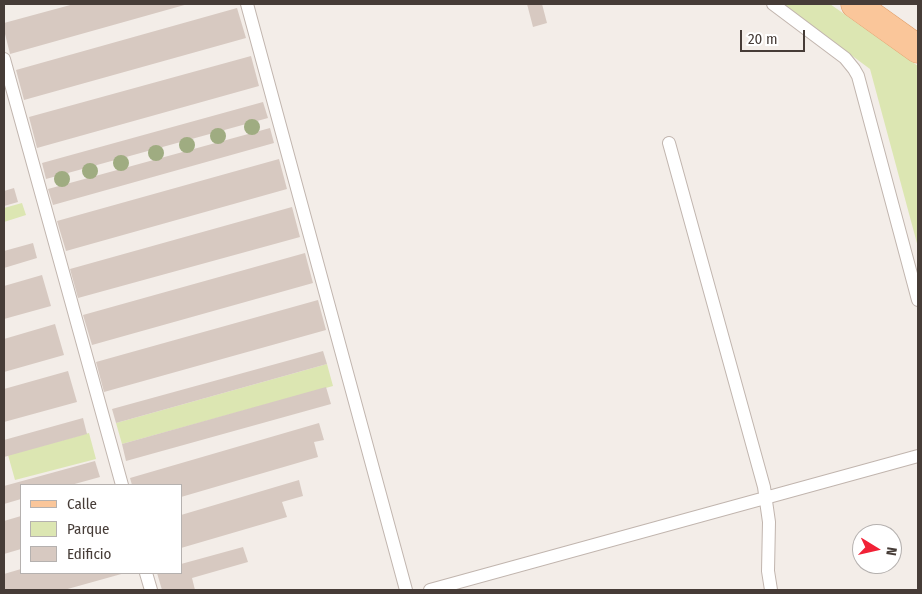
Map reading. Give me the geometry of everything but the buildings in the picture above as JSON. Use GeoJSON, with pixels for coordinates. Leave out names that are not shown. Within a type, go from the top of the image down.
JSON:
{"type":"FeatureCollection","features":[{"type":"Feature","properties":{"kind":"main road"},"geometry":{"type":"LineString","coordinates":[[855,4],[918,48]]}},
{"type":"Feature","properties":{"kind":"lane"},"geometry":{"type":"LineString","coordinates":[[247,4],[406,590]]}},
{"type":"Feature","properties":{"kind":"lane"},"geometry":{"type":"LineString","coordinates":[[773,4],[845,58],[858,76],[918,300]]}},
{"type":"Feature","properties":{"kind":"lane"},"geometry":{"type":"LineString","coordinates":[[4,59],[122,484]]}},
{"type":"Feature","properties":{"kind":"lane"},"geometry":{"type":"LineString","coordinates":[[669,143],[766,498],[769,522],[768,571],[771,590]]}},
{"type":"Feature","properties":{"kind":"lane"},"geometry":{"type":"LineString","coordinates":[[430,590],[918,456]]}},
{"type":"Feature","properties":{"kind":"lane"},"geometry":{"type":"LineString","coordinates":[[146,574],[151,590]]}},
{"type":"Feature","properties":{"kind":"green space"},"geometry":{"type":"Polygon","coordinates":[[[782,4],[830,4],[918,66],[918,247],[870,69],[782,4]]]}},
{"type":"Feature","properties":{"kind":"green space"},"geometry":{"type":"Polygon","coordinates":[[[22,203],[26,215],[4,222],[4,208],[22,203]]]}},
{"type":"Feature","properties":{"kind":"green space"},"geometry":{"type":"Polygon","coordinates":[[[327,364],[333,386],[122,444],[116,423],[327,364]]]}},
{"type":"Feature","properties":{"kind":"green space"},"geometry":{"type":"Polygon","coordinates":[[[89,433],[96,459],[15,480],[8,455],[89,433]]]}}]}
